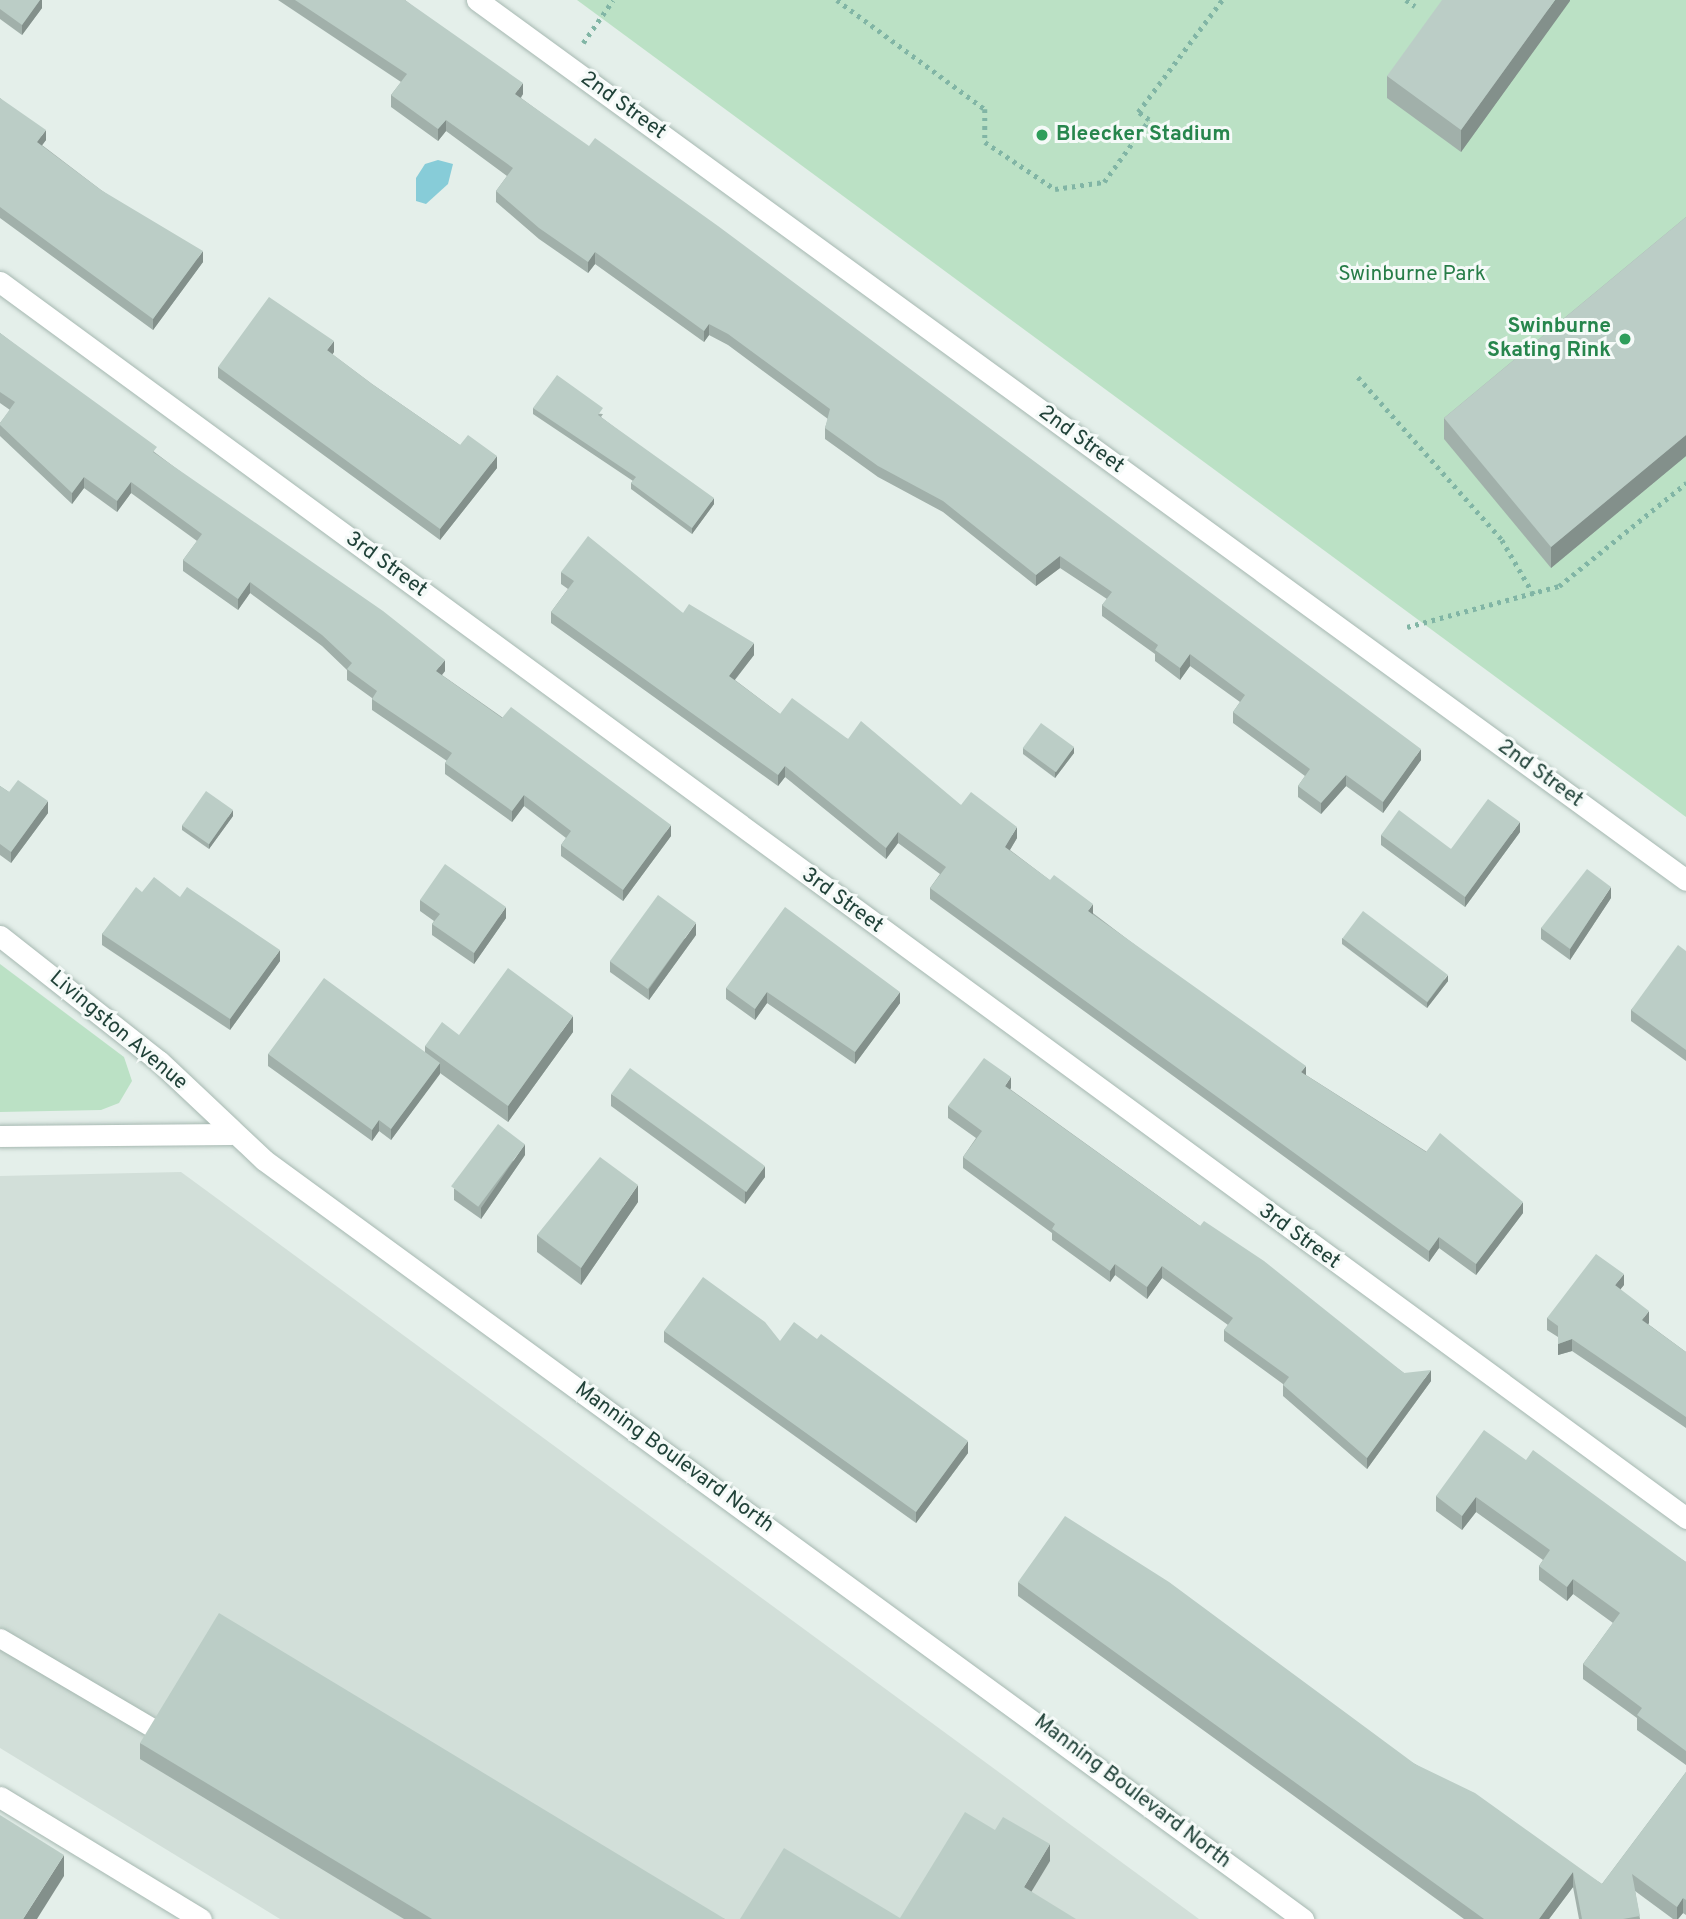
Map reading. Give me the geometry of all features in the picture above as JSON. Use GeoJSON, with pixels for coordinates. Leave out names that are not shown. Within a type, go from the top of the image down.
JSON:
{"type":"FeatureCollection","features":[{"type":"Feature","properties":{"kind":"street","name":"2nd Street"},"geometry":{"type":"LineString","coordinates":[[477,0],[1686,880]]}},
{"type":"Feature","properties":{"kind":"street","name":"3rd Street"},"geometry":{"type":"LineString","coordinates":[[0,282],[1686,1518]]}},
{"type":"Feature","properties":{"kind":"street","name":"Livingston Avenue"},"geometry":{"type":"LineString","coordinates":[[0,936],[159,1061],[231,1133]]}},
{"type":"Feature","properties":{"kind":"street"},"geometry":{"type":"LineString","coordinates":[[0,1136],[231,1133]]}},
{"type":"Feature","properties":{"kind":"street","name":"Manning Boulevard North"},"geometry":{"type":"LineString","coordinates":[[231,1133],[1303,1919]]}},
{"type":"Feature","properties":{"kind":"street"},"geometry":{"type":"LineString","coordinates":[[0,1797],[201,1919]]}},
{"type":"Feature","properties":{"kind":"lane"},"geometry":{"type":"LineString","coordinates":[[0,1638],[151,1727]]}},
{"type":"Feature","properties":{"kind":"path"},"geometry":{"type":"LineString","coordinates":[[568,66],[612,0]]}},
{"type":"Feature","properties":{"kind":"path"},"geometry":{"type":"LineString","coordinates":[[837,0],[985,109],[985,142],[1055,189],[1104,182],[1149,120],[1138,112],[1222,0]]}},
{"type":"Feature","properties":{"kind":"path"},"geometry":{"type":"LineString","coordinates":[[1406,0],[1415,6]]}},
{"type":"Feature","properties":{"kind":"path"},"geometry":{"type":"LineString","coordinates":[[1358,377],[1502,540],[1534,596]]}},
{"type":"Feature","properties":{"kind":"path"},"geometry":{"type":"LineString","coordinates":[[1407,626],[1534,596],[1579,572],[1686,483]]}},
{"type":"Feature","properties":{"kind":"shaded area"},"geometry":{"type":"Polygon","coordinates":[[[181,1172],[1199,1919],[280,1919],[0,1748],[0,1176],[181,1172]]]}},
{"type":"Feature","properties":{"kind":"green space","name":"Swinburne Park"},"geometry":{"type":"Polygon","coordinates":[[[577,0],[1686,0],[1686,817],[577,0]]]}},
{"type":"Feature","properties":{"kind":"green space"},"geometry":{"type":"Polygon","coordinates":[[[0,964],[124,1057],[132,1081],[119,1103],[101,1110],[0,1112],[0,964]]]}},
{"type":"Feature","properties":{"kind":"water"},"geometry":{"type":"Polygon","coordinates":[[[438,160],[453,164],[448,184],[426,204],[416,201],[416,178],[425,164],[438,160]]]}},
{"type":"Feature","properties":{"kind":"building"},"geometry":{"type":"Polygon","coordinates":[[[0,0],[40,0],[22,25],[0,9],[0,0]]]}},
{"type":"Feature","properties":{"kind":"building"},"geometry":{"type":"Polygon","coordinates":[[[295,0],[405,0],[523,83],[515,94],[589,146],[595,138],[718,226],[1421,749],[1383,802],[1346,775],[1321,803],[1298,786],[1310,769],[1233,712],[1245,695],[1190,654],[1180,668],[1155,650],[1158,645],[1102,605],[1112,592],[1060,556],[1036,575],[943,501],[878,466],[825,428],[830,409],[728,334],[709,324],[704,331],[595,252],[588,262],[539,228],[496,191],[513,168],[446,120],[438,129],[391,95],[407,74],[295,0]]]}},
{"type":"Feature","properties":{"kind":"building"},"geometry":{"type":"Polygon","coordinates":[[[1442,0],[1555,0],[1461,130],[1387,76],[1442,0]]]}},
{"type":"Feature","properties":{"kind":"building"},"geometry":{"type":"Polygon","coordinates":[[[0,98],[46,130],[37,142],[101,190],[203,251],[153,319],[0,207],[0,98]]]}},
{"type":"Feature","properties":{"kind":"building","name":"Swinburne Skating Rink"},"geometry":{"type":"Polygon","coordinates":[[[1686,217],[1686,435],[1551,547],[1444,418],[1686,217]]]}},
{"type":"Feature","properties":{"kind":"building"},"geometry":{"type":"Polygon","coordinates":[[[269,297],[334,341],[327,350],[372,384],[460,445],[468,435],[497,456],[440,529],[218,367],[269,297]]]}},
{"type":"Feature","properties":{"kind":"building"},"geometry":{"type":"Polygon","coordinates":[[[0,333],[157,447],[153,452],[383,611],[445,660],[436,671],[502,718],[511,707],[671,825],[623,890],[561,845],[571,831],[524,795],[512,811],[445,763],[452,753],[372,699],[377,691],[347,669],[352,663],[322,635],[250,582],[238,599],[183,560],[202,534],[131,482],[117,501],[84,477],[72,493],[0,425],[15,402],[0,392],[0,333]]]}},
{"type":"Feature","properties":{"kind":"building"},"geometry":{"type":"Polygon","coordinates":[[[557,375],[603,408],[598,415],[714,498],[692,528],[631,483],[636,477],[533,408],[557,375]]]}},
{"type":"Feature","properties":{"kind":"building"},"geometry":{"type":"Polygon","coordinates":[[[588,536],[683,613],[689,604],[754,643],[729,676],[780,714],[792,698],[848,739],[861,721],[961,805],[971,792],[1017,827],[1005,847],[1050,880],[1054,875],[1093,904],[1088,911],[1306,1066],[1301,1072],[1426,1152],[1440,1133],[1523,1202],[1476,1264],[1439,1237],[1429,1251],[930,888],[946,867],[898,832],[886,848],[785,766],[778,775],[551,612],[574,581],[561,572],[588,536]]]}},
{"type":"Feature","properties":{"kind":"building"},"geometry":{"type":"Polygon","coordinates":[[[1041,723],[1074,747],[1056,772],[1023,748],[1041,723]]]}},
{"type":"Feature","properties":{"kind":"building"},"geometry":{"type":"Polygon","coordinates":[[[18,780],[48,801],[11,852],[0,844],[0,786],[9,792],[18,780]]]}},
{"type":"Feature","properties":{"kind":"building"},"geometry":{"type":"Polygon","coordinates":[[[206,791],[233,810],[209,844],[182,825],[206,791]]]}},
{"type":"Feature","properties":{"kind":"building"},"geometry":{"type":"Polygon","coordinates":[[[1488,799],[1520,822],[1465,897],[1381,835],[1399,810],[1451,849],[1488,799]]]}},
{"type":"Feature","properties":{"kind":"building"},"geometry":{"type":"Polygon","coordinates":[[[445,864],[506,907],[474,953],[432,924],[440,914],[420,900],[445,864]]]}},
{"type":"Feature","properties":{"kind":"building"},"geometry":{"type":"Polygon","coordinates":[[[1587,869],[1611,887],[1570,949],[1541,928],[1587,869]]]}},
{"type":"Feature","properties":{"kind":"building"},"geometry":{"type":"Polygon","coordinates":[[[154,877],[180,897],[187,887],[280,950],[230,1019],[102,934],[136,887],[142,892],[154,877]]]}},
{"type":"Feature","properties":{"kind":"building"},"geometry":{"type":"Polygon","coordinates":[[[658,895],[696,923],[648,989],[610,961],[658,895]]]}},
{"type":"Feature","properties":{"kind":"building"},"geometry":{"type":"Polygon","coordinates":[[[785,907],[900,992],[855,1052],[767,992],[755,1009],[726,988],[785,907]]]}},
{"type":"Feature","properties":{"kind":"building"},"geometry":{"type":"Polygon","coordinates":[[[1363,911],[1448,975],[1427,1002],[1343,938],[1363,911]]]}},
{"type":"Feature","properties":{"kind":"building"},"geometry":{"type":"Polygon","coordinates":[[[1678,945],[1686,951],[1686,1050],[1631,1010],[1678,945]]]}},
{"type":"Feature","properties":{"kind":"building"},"geometry":{"type":"Polygon","coordinates":[[[508,968],[573,1016],[508,1106],[425,1046],[442,1022],[459,1035],[508,968]]]}},
{"type":"Feature","properties":{"kind":"building"},"geometry":{"type":"Polygon","coordinates":[[[324,978],[440,1063],[391,1129],[379,1120],[372,1130],[268,1054],[324,978]]]}},
{"type":"Feature","properties":{"kind":"building"},"geometry":{"type":"Polygon","coordinates":[[[984,1058],[1011,1077],[1005,1086],[1200,1226],[1204,1221],[1264,1261],[1404,1373],[1431,1370],[1367,1458],[1283,1385],[1289,1377],[1224,1330],[1233,1318],[1162,1266],[1147,1287],[1115,1264],[1110,1271],[1052,1229],[1055,1224],[963,1157],[982,1131],[948,1106],[984,1058]]]}},
{"type":"Feature","properties":{"kind":"building"},"geometry":{"type":"Polygon","coordinates":[[[630,1068],[765,1166],[746,1192],[611,1094],[630,1068]]]}},
{"type":"Feature","properties":{"kind":"building"},"geometry":{"type":"Polygon","coordinates":[[[498,1124],[525,1144],[478,1207],[451,1186],[498,1124]]]}},
{"type":"Feature","properties":{"kind":"building"},"geometry":{"type":"Polygon","coordinates":[[[600,1157],[638,1185],[581,1268],[537,1235],[600,1157]]]}},
{"type":"Feature","properties":{"kind":"building"},"geometry":{"type":"Polygon","coordinates":[[[1596,1254],[1624,1274],[1615,1285],[1649,1311],[1642,1320],[1686,1352],[1686,1417],[1572,1339],[1558,1344],[1558,1326],[1547,1318],[1596,1254]]]}},
{"type":"Feature","properties":{"kind":"building"},"geometry":{"type":"Polygon","coordinates":[[[703,1277],[765,1322],[780,1341],[794,1322],[817,1339],[821,1334],[968,1441],[916,1512],[664,1331],[703,1277]]]}},
{"type":"Feature","properties":{"kind":"building"},"geometry":{"type":"Polygon","coordinates":[[[1484,1430],[1526,1460],[1533,1450],[1686,1562],[1686,1751],[1637,1715],[1642,1708],[1583,1664],[1620,1613],[1573,1579],[1567,1587],[1539,1566],[1550,1550],[1476,1497],[1462,1516],[1436,1496],[1484,1430]]]}},
{"type":"Feature","properties":{"kind":"building"},"geometry":{"type":"Polygon","coordinates":[[[1065,1516],[1169,1582],[1415,1764],[1475,1793],[1602,1884],[1686,1772],[1686,1900],[1683,1898],[1677,1907],[1632,1874],[1640,1916],[1623,1919],[1582,1919],[1573,1872],[1539,1919],[1484,1919],[1018,1582],[1065,1516]]]}},
{"type":"Feature","properties":{"kind":"building"},"geometry":{"type":"Polygon","coordinates":[[[219,1613],[725,1919],[432,1919],[140,1743],[219,1613]]]}},
{"type":"Feature","properties":{"kind":"building"},"geometry":{"type":"Polygon","coordinates":[[[965,1812],[995,1830],[1003,1817],[1050,1844],[1024,1887],[1076,1919],[740,1919],[784,1848],[900,1918],[965,1812]]]}},
{"type":"Feature","properties":{"kind":"building"},"geometry":{"type":"Polygon","coordinates":[[[0,1815],[64,1855],[23,1919],[0,1919],[0,1815]]]}},
{"type":"Feature","properties":{"kind":"place","name":"Bleecker Stadium"},"geometry":{"type":"Point","coordinates":[1042,135]}},
{"type":"Feature","properties":{"kind":"place","name":"Swinburne Skating Rink"},"geometry":{"type":"Point","coordinates":[1625,339]}}]}
